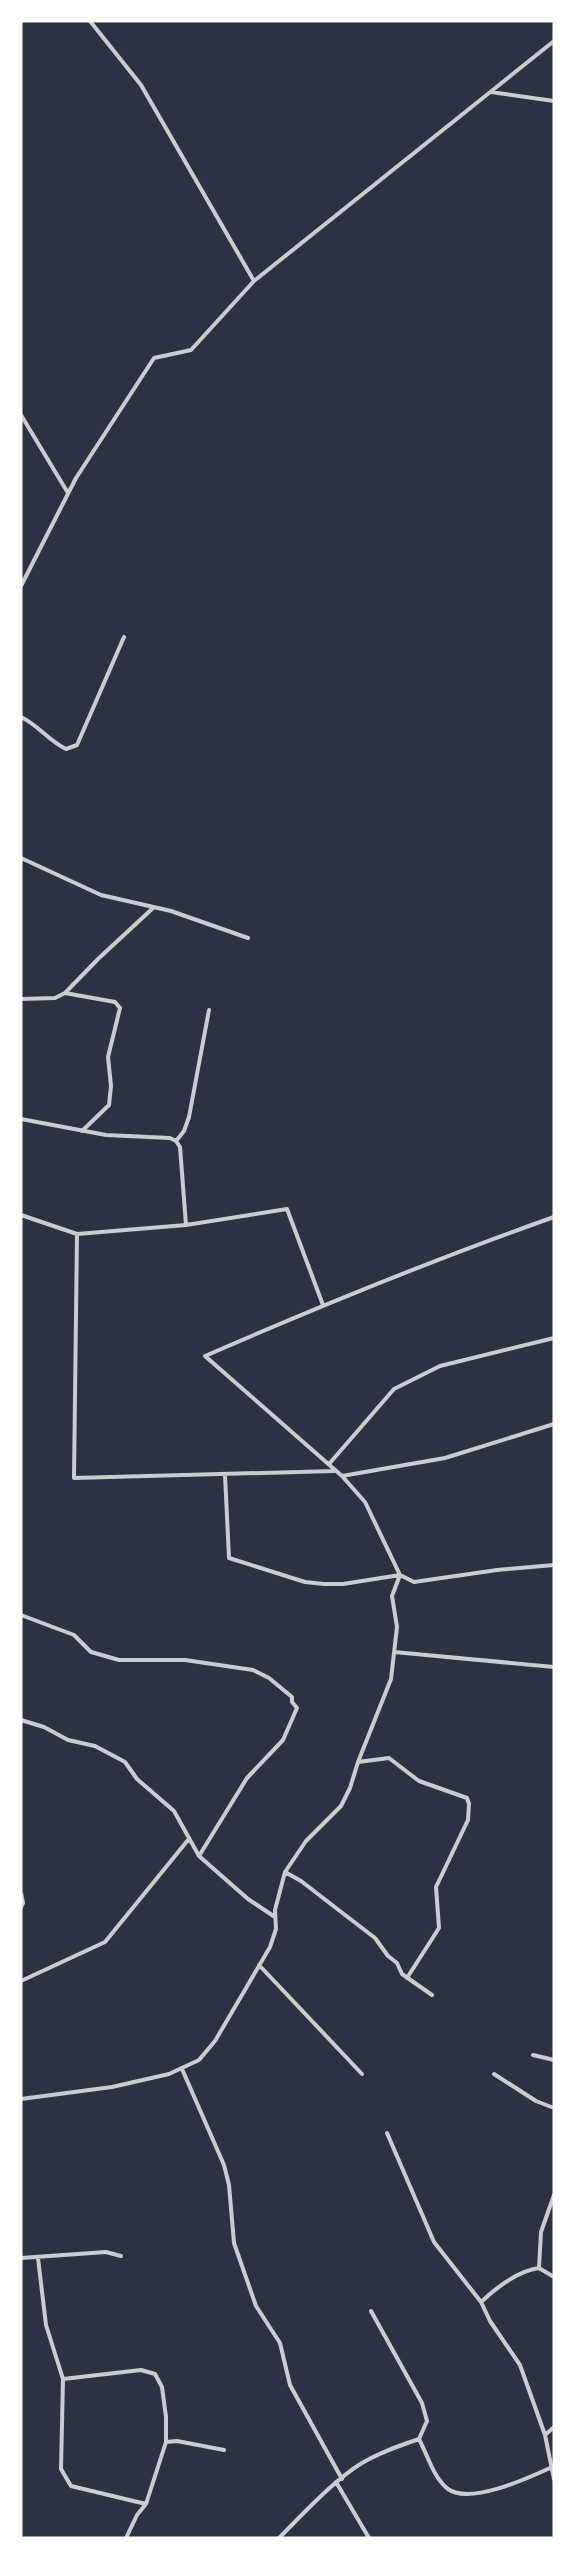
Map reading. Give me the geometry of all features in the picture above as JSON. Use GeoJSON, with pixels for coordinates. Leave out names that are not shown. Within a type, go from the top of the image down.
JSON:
{"type":"FeatureCollection","features":[{"type":"Feature","properties":{"kind":"street"},"geometry":{"type":"LineString","coordinates":[[90,21],[141,85],[254,281]]}},
{"type":"Feature","properties":{"kind":"street"},"geometry":{"type":"LineString","coordinates":[[22,582],[68,493],[154,358],[190,350],[254,281],[554,41]]}},
{"type":"Feature","properties":{"kind":"street"},"geometry":{"type":"LineString","coordinates":[[491,92],[554,101]]}},
{"type":"Feature","properties":{"kind":"street"},"geometry":{"type":"LineString","coordinates":[[21,414],[68,493]]}},
{"type":"Feature","properties":{"kind":"street"},"geometry":{"type":"LineString","coordinates":[[21,716],[33,723],[59,746],[66,749],[77,746],[124,637]]}},
{"type":"Feature","properties":{"kind":"street"},"geometry":{"type":"LineString","coordinates":[[21,858],[101,895],[208,923],[248,938]]}},
{"type":"Feature","properties":{"kind":"street"},"geometry":{"type":"LineString","coordinates":[[21,999],[55,998],[65,993],[154,908]]}},
{"type":"Feature","properties":{"kind":"street"},"geometry":{"type":"LineString","coordinates":[[65,993],[115,1002],[120,1008],[108,1057],[111,1086],[109,1105],[82,1131]]}},
{"type":"Feature","properties":{"kind":"street"},"geometry":{"type":"LineString","coordinates":[[176,1141],[184,1131],[189,1117],[209,1010]]}},
{"type":"Feature","properties":{"kind":"street"},"geometry":{"type":"LineString","coordinates":[[21,1119],[106,1135],[170,1138],[176,1141],[180,1147],[186,1225]]}},
{"type":"Feature","properties":{"kind":"street"},"geometry":{"type":"LineString","coordinates":[[21,1214],[78,1234],[186,1225],[287,1209],[323,1305]]}},
{"type":"Feature","properties":{"kind":"street"},"geometry":{"type":"LineString","coordinates":[[21,2099],[112,2087],[169,2074],[199,2060],[215,2040],[270,1947],[276,1929],[275,1917],[285,1872],[306,1842],[341,1806],[350,1788],[358,1762],[391,1678],[397,1627],[392,1596],[400,1575],[365,1502],[329,1464],[205,1356],[323,1305],[475,1245],[554,1217]]}},
{"type":"Feature","properties":{"kind":"street"},"geometry":{"type":"LineString","coordinates":[[78,1234],[74,1478],[334,1471]]}},
{"type":"Feature","properties":{"kind":"street"},"geometry":{"type":"LineString","coordinates":[[329,1464],[394,1389],[440,1366],[554,1338]]}},
{"type":"Feature","properties":{"kind":"street"},"geometry":{"type":"LineString","coordinates":[[342,1476],[445,1458],[554,1424]]}},
{"type":"Feature","properties":{"kind":"street"},"geometry":{"type":"LineString","coordinates":[[225,1475],[229,1558],[313,1584],[343,1584],[400,1575],[414,1582],[510,1568],[554,1565]]}},
{"type":"Feature","properties":{"kind":"street"},"geometry":{"type":"LineString","coordinates":[[21,1615],[74,1635],[91,1652],[119,1660],[185,1660],[253,1670],[269,1678],[292,1697],[292,1702],[297,1708],[287,1733],[246,1778],[199,1856]]}},
{"type":"Feature","properties":{"kind":"street"},"geometry":{"type":"LineString","coordinates":[[394,1652],[554,1667]]}},
{"type":"Feature","properties":{"kind":"street"},"geometry":{"type":"LineString","coordinates":[[21,1720],[44,1727],[68,1740],[95,1746],[125,1762],[137,1779],[174,1811],[188,1840],[199,1856],[248,1899],[275,1917]]}},
{"type":"Feature","properties":{"kind":"street"},"geometry":{"type":"LineString","coordinates":[[358,1762],[389,1758],[419,1781],[459,1794],[467,1798],[470,1804],[468,1820],[436,1887],[439,1928],[407,1978]]}},
{"type":"Feature","properties":{"kind":"street"},"geometry":{"type":"LineString","coordinates":[[21,1981],[105,1942],[188,1840]]}},
{"type":"Feature","properties":{"kind":"street"},"geometry":{"type":"LineString","coordinates":[[285,1872],[376,1938],[388,1956],[397,1964],[402,1974],[432,1995]]}},
{"type":"Feature","properties":{"kind":"street"},"geometry":{"type":"LineString","coordinates":[[21,1894],[23,1903],[21,1906]]}},
{"type":"Feature","properties":{"kind":"street"},"geometry":{"type":"LineString","coordinates":[[259,1965],[362,2074]]}},
{"type":"Feature","properties":{"kind":"street"},"geometry":{"type":"LineString","coordinates":[[532,2055],[554,2060]]}},
{"type":"Feature","properties":{"kind":"street"},"geometry":{"type":"LineString","coordinates":[[182,2069],[224,2165],[229,2184],[234,2243],[256,2306],[280,2343],[290,2385],[342,2479]]}},
{"type":"Feature","properties":{"kind":"street"},"geometry":{"type":"LineString","coordinates":[[494,2074],[536,2101],[554,2108]]}},
{"type":"Feature","properties":{"kind":"street"},"geometry":{"type":"LineString","coordinates":[[387,2133],[434,2242],[481,2302],[490,2321],[520,2365],[544,2435],[554,2479]]}},
{"type":"Feature","properties":{"kind":"street"},"geometry":{"type":"LineString","coordinates":[[540,2268],[541,2232],[554,2195]]}},
{"type":"Feature","properties":{"kind":"street"},"geometry":{"type":"LineString","coordinates":[[21,2258],[106,2252],[121,2256]]}},
{"type":"Feature","properties":{"kind":"street"},"geometry":{"type":"LineString","coordinates":[[38,2258],[46,2325],[63,2378],[61,2469],[65,2479],[71,2486],[146,2504]]}},
{"type":"Feature","properties":{"kind":"street"},"geometry":{"type":"LineString","coordinates":[[481,2302],[495,2289],[531,2269],[540,2268],[554,2277]]}},
{"type":"Feature","properties":{"kind":"street"},"geometry":{"type":"LineString","coordinates":[[279,2538],[336,2482],[360,2464],[386,2450],[419,2439],[427,2421],[422,2403],[371,2311]]}},
{"type":"Feature","properties":{"kind":"street"},"geometry":{"type":"LineString","coordinates":[[63,2378],[141,2370],[155,2374],[162,2387],[166,2417],[166,2442],[146,2504],[137,2515],[126,2538]]}},
{"type":"Feature","properties":{"kind":"street"},"geometry":{"type":"LineString","coordinates":[[544,2435],[554,2427]]}},
{"type":"Feature","properties":{"kind":"street"},"geometry":{"type":"LineString","coordinates":[[419,2439],[438,2476],[448,2489],[461,2494],[506,2488],[550,2468]]}},
{"type":"Feature","properties":{"kind":"street"},"geometry":{"type":"LineString","coordinates":[[166,2442],[224,2450]]}},
{"type":"Feature","properties":{"kind":"street"},"geometry":{"type":"LineString","coordinates":[[336,2482],[369,2538]]}}]}
